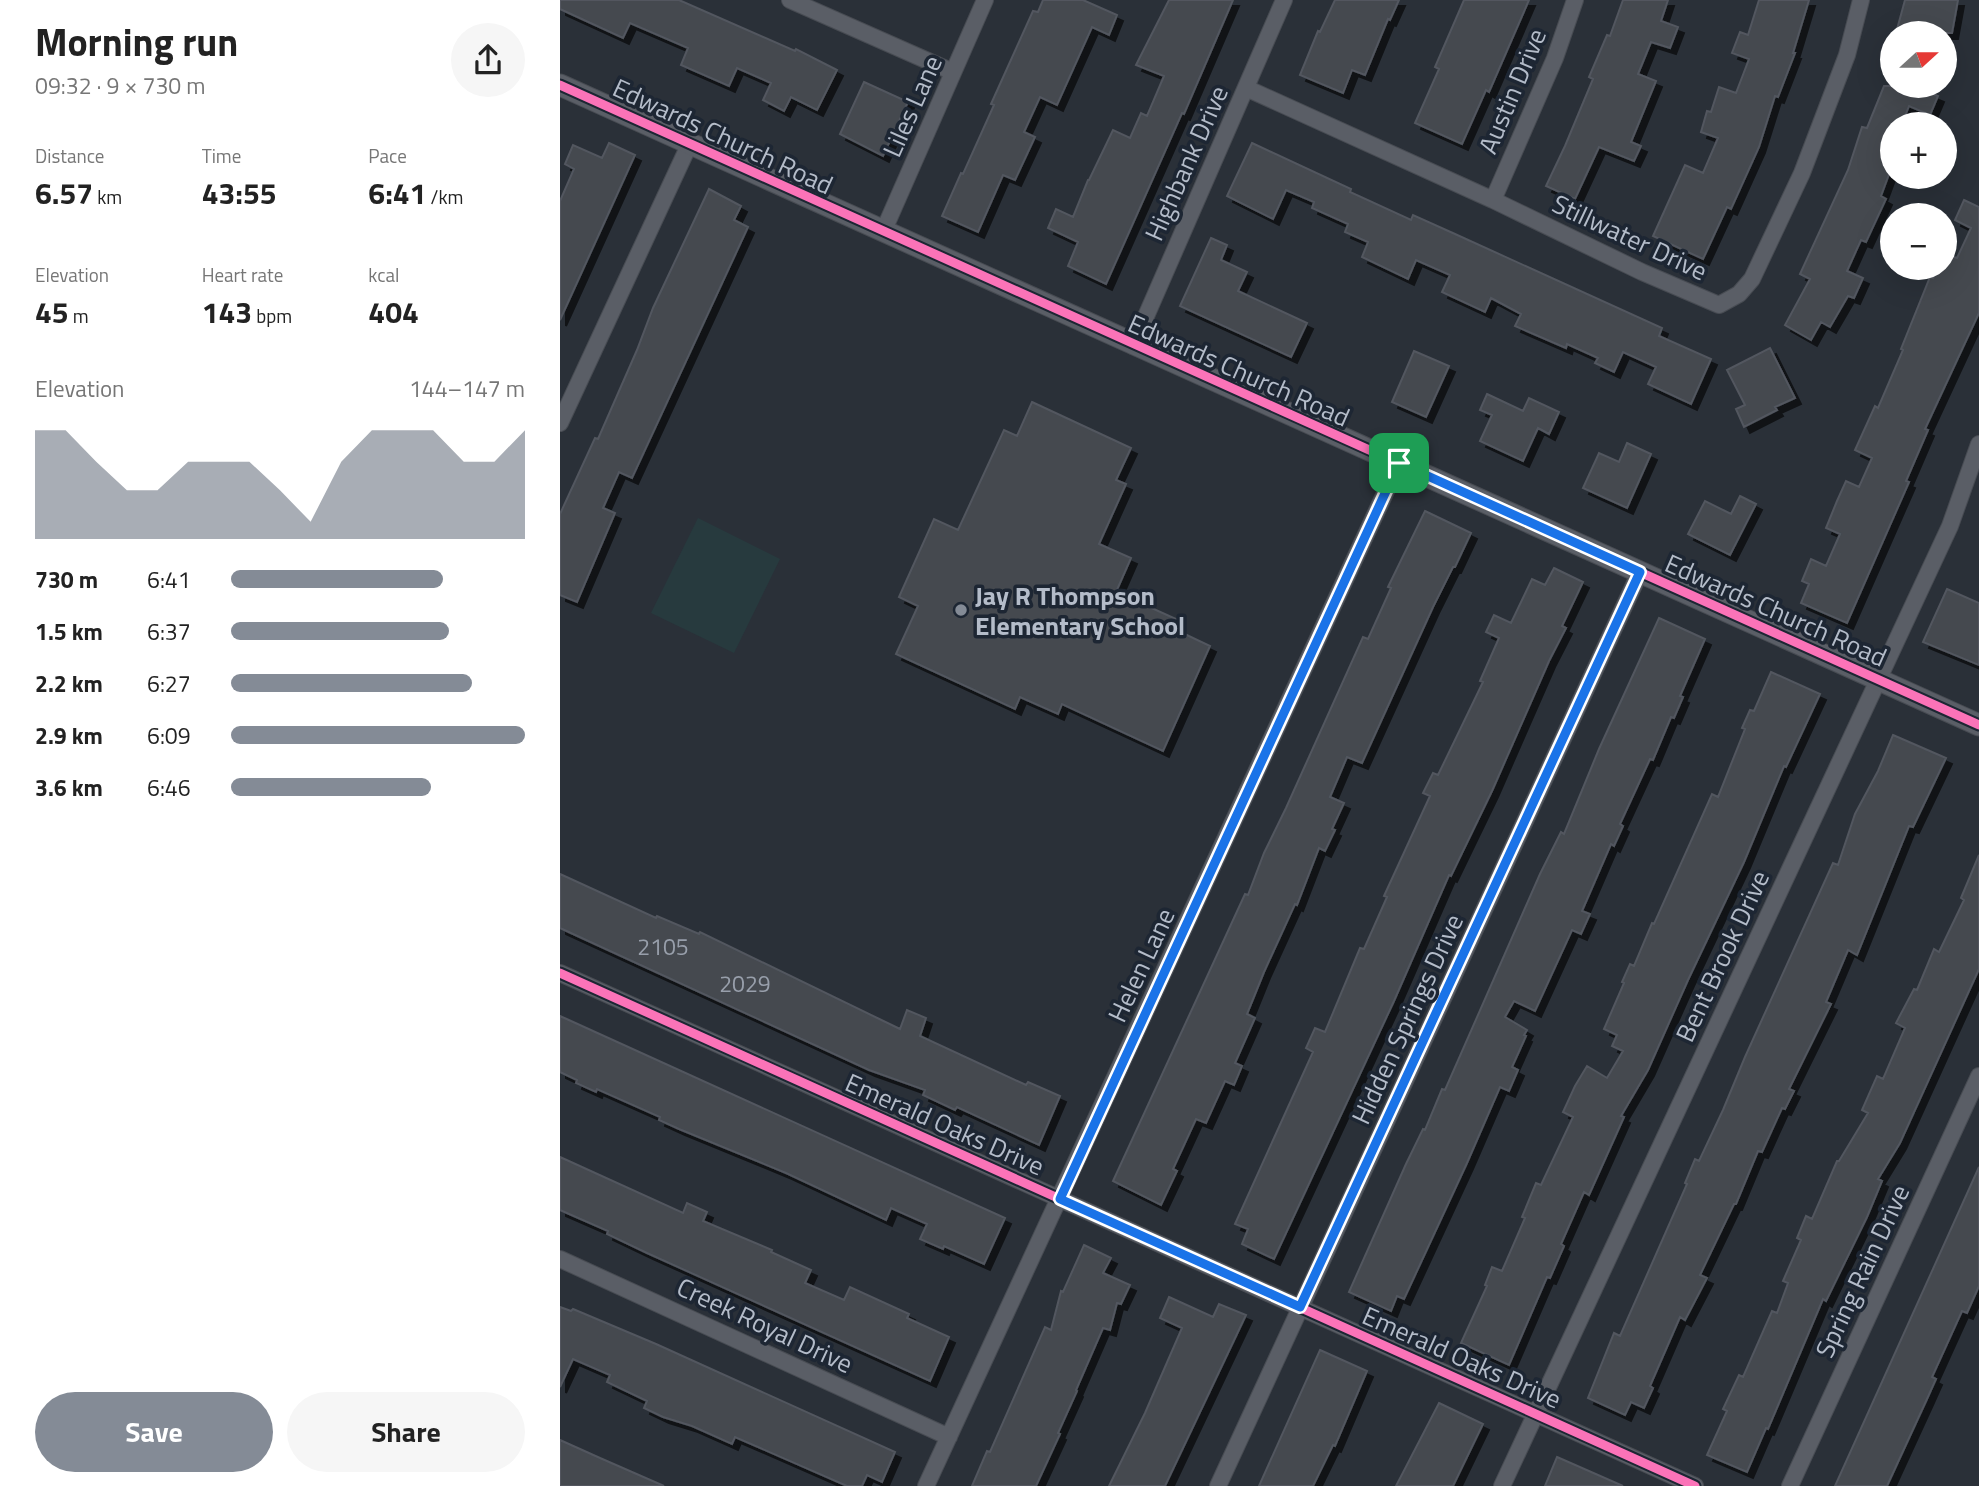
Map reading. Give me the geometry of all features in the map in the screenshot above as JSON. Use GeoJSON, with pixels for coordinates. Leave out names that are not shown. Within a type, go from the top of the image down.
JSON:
{"type":"FeatureCollection","features":[{"type":"Feature","properties":{"kind":"street"},"geometry":{"type":"LineString","coordinates":[[790,0],[953,72]]}},
{"type":"Feature","properties":{"kind":"street","name":"Liles Lane"},"geometry":{"type":"LineString","coordinates":[[883,232],[985,0]]}},
{"type":"Feature","properties":{"kind":"street","name":"Highbank Drive"},"geometry":{"type":"LineString","coordinates":[[1133,345],[1284,0]]}},
{"type":"Feature","properties":{"kind":"street","name":"Austin Drive"},"geometry":{"type":"LineString","coordinates":[[1493,200],[1555,58],[1575,0]]}},
{"type":"Feature","properties":{"kind":"street","name":"Stillwater Drive"},"geometry":{"type":"LineString","coordinates":[[1246,88],[1493,200],[1642,272],[1719,305],[1739,294],[1752,279],[1802,173],[1847,55],[1861,0]]}},
{"type":"Feature","properties":{"kind":"street","name":"Edwards Church Road"},"geometry":{"type":"LineString","coordinates":[[560,85],[1979,725]]}},
{"type":"Feature","properties":{"kind":"street"},"geometry":{"type":"LineString","coordinates":[[560,423],[690,144]]}},
{"type":"Feature","properties":{"kind":"street","name":"Bent Brook Drive"},"geometry":{"type":"LineString","coordinates":[[1503,1486],[1950,526],[1979,444]]}},
{"type":"Feature","properties":{"kind":"street","name":"Helen Lane"},"geometry":{"type":"LineString","coordinates":[[926,1486],[1399,463]]}},
{"type":"Feature","properties":{"kind":"street","name":"Hidden Springs Drive"},"geometry":{"type":"LineString","coordinates":[[1218,1486],[1640,572]]}},
{"type":"Feature","properties":{"kind":"street","name":"Emerald Oaks Drive"},"geometry":{"type":"LineString","coordinates":[[560,973],[1695,1486]]}},
{"type":"Feature","properties":{"kind":"street","name":"Spring Rain Drive"},"geometry":{"type":"LineString","coordinates":[[1790,1486],[1979,1076]]}},
{"type":"Feature","properties":{"kind":"street","name":"Creek Royal Drive"},"geometry":{"type":"LineString","coordinates":[[560,1259],[949,1437]]}},
{"type":"Feature","properties":{"kind":"green space"},"geometry":{"type":"Polygon","coordinates":[[[698,518],[780,559],[734,653],[651,613],[698,518]]]}},
{"type":"Feature","properties":{"kind":"building"},"geometry":{"type":"Polygon","coordinates":[[[560,0],[679,0],[795,51],[796,49],[837,70],[817,110],[791,97],[784,111],[763,100],[771,83],[737,68],[729,86],[681,65],[688,48],[630,23],[623,38],[560,9],[560,0]]]}},
{"type":"Feature","properties":{"kind":"building"},"geometry":{"type":"Polygon","coordinates":[[[1043,0],[1083,0],[1117,15],[1109,35],[1092,27],[1057,105],[1040,97],[1024,132],[1035,137],[1015,180],[1003,175],[978,232],[942,216],[994,105],[991,104],[1033,11],[1038,12],[1043,0]]]}},
{"type":"Feature","properties":{"kind":"building"},"geometry":{"type":"Polygon","coordinates":[[[1169,0],[1233,0],[1106,284],[1068,266],[1078,242],[1048,228],[1056,209],[1073,217],[1113,130],[1130,138],[1141,113],[1147,116],[1164,76],[1136,65],[1169,0]]]}},
{"type":"Feature","properties":{"kind":"building"},"geometry":{"type":"Polygon","coordinates":[[[1335,0],[1399,0],[1390,20],[1388,19],[1365,75],[1352,70],[1343,93],[1300,75],[1318,31],[1320,32],[1335,0]]]}},
{"type":"Feature","properties":{"kind":"building"},"geometry":{"type":"Polygon","coordinates":[[[1464,0],[1529,0],[1489,92],[1486,90],[1462,144],[1415,123],[1439,69],[1435,67],[1464,0]]]}},
{"type":"Feature","properties":{"kind":"building"},"geometry":{"type":"Polygon","coordinates":[[[1623,0],[1668,0],[1661,21],[1678,27],[1670,48],[1651,42],[1638,74],[1656,81],[1631,142],[1641,146],[1634,161],[1599,147],[1575,199],[1546,186],[1593,79],[1589,77],[1607,35],[1610,36],[1623,0]]]}},
{"type":"Feature","properties":{"kind":"building"},"geometry":{"type":"Polygon","coordinates":[[[1759,0],[1809,0],[1795,53],[1778,97],[1775,96],[1759,147],[1731,209],[1727,207],[1703,259],[1653,236],[1685,165],[1703,173],[1718,138],[1701,132],[1707,111],[1711,112],[1719,87],[1736,93],[1749,59],[1732,53],[1740,32],[1748,35],[1759,0]]]}},
{"type":"Feature","properties":{"kind":"building"},"geometry":{"type":"Polygon","coordinates":[[[1905,0],[1958,0],[1954,21],[1899,21],[1905,0]]]}},
{"type":"Feature","properties":{"kind":"building"},"geometry":{"type":"Polygon","coordinates":[[[864,82],[908,102],[883,156],[840,134],[864,82]]]}},
{"type":"Feature","properties":{"kind":"building"},"geometry":{"type":"Polygon","coordinates":[[[1880,96],[1880,98],[1937,98],[1931,112],[1923,112],[1909,106],[1907,112],[1880,112],[1880,189],[1884,189],[1881,196],[1886,199],[1884,203],[1880,203],[1880,212],[1866,242],[1861,240],[1847,271],[1863,278],[1854,298],[1848,296],[1830,327],[1821,322],[1811,340],[1785,325],[1810,279],[1800,274],[1848,170],[1862,127],[1867,128],[1880,96]]]}},
{"type":"Feature","properties":{"kind":"building"},"geometry":{"type":"Polygon","coordinates":[[[609,143],[635,155],[560,320],[560,201],[574,169],[565,164],[573,145],[602,158],[609,143]]]}},
{"type":"Feature","properties":{"kind":"building"},"geometry":{"type":"Polygon","coordinates":[[[1252,143],[1411,220],[1413,215],[1662,328],[1659,336],[1711,359],[1691,404],[1648,384],[1656,367],[1623,352],[1614,372],[1595,363],[1598,358],[1567,344],[1566,348],[1515,326],[1521,314],[1491,298],[1485,312],[1442,292],[1450,275],[1416,260],[1408,279],[1362,257],[1368,242],[1345,232],[1348,224],[1312,208],[1314,202],[1286,190],[1273,219],[1227,196],[1252,143]]]}},
{"type":"Feature","properties":{"kind":"building"},"geometry":{"type":"Polygon","coordinates":[[[709,189],[741,206],[734,220],[748,227],[632,478],[619,472],[603,508],[615,513],[577,602],[560,595],[560,514],[595,438],[598,439],[653,308],[709,189]]]}},
{"type":"Feature","properties":{"kind":"building"},"geometry":{"type":"Polygon","coordinates":[[[1964,200],[1979,207],[1979,313],[1925,429],[1928,430],[1906,481],[1909,482],[1847,623],[1801,603],[1809,584],[1802,581],[1811,559],[1826,566],[1840,534],[1826,528],[1846,481],[1859,487],[1872,458],[1855,450],[1875,406],[1878,408],[1929,280],[1957,280],[1957,258],[1971,228],[1957,221],[1964,200]]]}},
{"type":"Feature","properties":{"kind":"building"},"geometry":{"type":"Polygon","coordinates":[[[1211,238],[1227,245],[1221,260],[1247,272],[1238,291],[1307,323],[1291,357],[1180,306],[1211,238]]]}},
{"type":"Feature","properties":{"kind":"building"},"geometry":{"type":"Polygon","coordinates":[[[1770,348],[1795,398],[1744,427],[1736,409],[1745,405],[1727,370],[1770,348]]]}},
{"type":"Feature","properties":{"kind":"building"},"geometry":{"type":"Polygon","coordinates":[[[1414,351],[1449,366],[1426,417],[1392,402],[1414,351]]]}},
{"type":"Feature","properties":{"kind":"building"},"geometry":{"type":"Polygon","coordinates":[[[1487,394],[1523,411],[1529,398],[1559,412],[1549,434],[1538,428],[1523,461],[1480,441],[1492,415],[1480,410],[1487,394]]]}},
{"type":"Feature","properties":{"kind":"building"},"geometry":{"type":"Polygon","coordinates":[[[1032,402],[1131,448],[1116,480],[1126,484],[1099,544],[1131,558],[1116,592],[1176,619],[1172,628],[1210,646],[1163,751],[1062,704],[1058,714],[1020,697],[1015,709],[896,654],[918,606],[899,597],[934,519],[958,530],[1004,430],[1017,436],[1032,402]]]}},
{"type":"Feature","properties":{"kind":"building"},"geometry":{"type":"Polygon","coordinates":[[[1627,443],[1651,454],[1627,508],[1583,488],[1599,453],[1619,462],[1627,443]]]}},
{"type":"Feature","properties":{"kind":"building"},"geometry":{"type":"Polygon","coordinates":[[[1740,496],[1756,504],[1730,555],[1688,534],[1705,501],[1731,514],[1740,496]]]}},
{"type":"Feature","properties":{"kind":"building"},"geometry":{"type":"Polygon","coordinates":[[[1425,511],[1471,533],[1433,607],[1362,763],[1347,757],[1330,797],[1344,803],[1332,829],[1335,830],[1325,851],[1319,848],[1297,905],[1295,904],[1247,1014],[1255,1018],[1235,1063],[1242,1066],[1234,1085],[1225,1081],[1206,1123],[1196,1119],[1173,1169],[1177,1171],[1161,1205],[1113,1181],[1245,894],[1248,895],[1264,853],[1363,637],[1368,639],[1391,588],[1388,587],[1425,511]]]}},
{"type":"Feature","properties":{"kind":"building"},"geometry":{"type":"Polygon","coordinates":[[[1554,568],[1583,582],[1562,626],[1566,628],[1492,791],[1451,876],[1449,875],[1394,1001],[1274,1259],[1242,1244],[1248,1229],[1235,1224],[1313,1052],[1306,1048],[1315,1028],[1325,1032],[1360,948],[1364,949],[1387,897],[1384,896],[1430,796],[1423,793],[1433,773],[1438,775],[1483,682],[1480,681],[1499,638],[1486,632],[1494,615],[1511,623],[1532,579],[1545,585],[1554,568]]]}},
{"type":"Feature","properties":{"kind":"building"},"geometry":{"type":"Polygon","coordinates":[[[1947,589],[1979,603],[1979,665],[1923,642],[1947,589]]]}},
{"type":"Feature","properties":{"kind":"building"},"geometry":{"type":"Polygon","coordinates":[[[1659,618],[1705,639],[1680,696],[1683,697],[1674,718],[1671,717],[1653,760],[1650,759],[1620,824],[1623,826],[1614,846],[1611,844],[1582,911],[1590,914],[1581,934],[1572,930],[1535,1011],[1514,1001],[1505,1017],[1527,1030],[1512,1067],[1518,1070],[1509,1091],[1500,1087],[1404,1299],[1397,1296],[1391,1311],[1349,1292],[1406,1164],[1423,1129],[1425,1130],[1442,1089],[1445,1090],[1540,874],[1561,832],[1564,834],[1599,749],[1659,618]]]}},
{"type":"Feature","properties":{"kind":"building"},"geometry":{"type":"Polygon","coordinates":[[[1771,672],[1820,694],[1786,767],[1784,766],[1744,862],[1648,1070],[1621,1116],[1624,1117],[1589,1195],[1584,1192],[1561,1244],[1564,1246],[1550,1278],[1547,1277],[1509,1365],[1461,1343],[1487,1286],[1485,1285],[1492,1267],[1502,1271],[1525,1218],[1522,1217],[1536,1183],[1541,1185],[1573,1117],[1563,1112],[1575,1086],[1587,1066],[1607,1078],[1623,1051],[1612,1046],[1617,1035],[1604,1029],[1624,983],[1622,982],[1630,964],[1634,966],[1712,794],[1718,797],[1745,729],[1742,728],[1750,710],[1754,711],[1771,672]]]}},
{"type":"Feature","properties":{"kind":"building"},"geometry":{"type":"Polygon","coordinates":[[[1893,735],[1946,758],[1913,827],[1909,826],[1857,955],[1848,950],[1826,1002],[1831,1004],[1789,1089],[1794,1091],[1785,1109],[1782,1108],[1762,1152],[1758,1151],[1736,1204],[1700,1275],[1707,1278],[1685,1320],[1680,1317],[1650,1386],[1653,1388],[1644,1408],[1631,1402],[1625,1415],[1588,1398],[1614,1333],[1620,1336],[1687,1184],[1685,1183],[1695,1159],[1699,1161],[1723,1110],[1833,863],[1838,865],[1855,814],[1893,735]]]}},
{"type":"Feature","properties":{"kind":"building"},"geometry":{"type":"Polygon","coordinates":[[[1979,855],[1979,969],[1900,1143],[1878,1179],[1882,1181],[1867,1217],[1826,1301],[1823,1299],[1747,1472],[1707,1455],[1727,1411],[1723,1409],[1739,1375],[1743,1377],[1772,1311],[1777,1313],[1788,1283],[1783,1281],[1801,1240],[1797,1238],[1806,1216],[1812,1219],[1837,1161],[1868,1113],[1862,1110],[1877,1076],[1883,1079],[1905,1028],[1896,1023],[1914,989],[1917,990],[1934,949],[1939,952],[1964,900],[1961,898],[1979,855]]]}},
{"type":"Feature","properties":{"kind":"building"},"geometry":{"type":"Polygon","coordinates":[[[560,874],[656,918],[657,916],[699,934],[700,932],[900,1029],[907,1010],[926,1018],[920,1036],[1026,1085],[1028,1082],[1060,1096],[1039,1145],[957,1107],[955,1110],[923,1095],[925,1090],[869,1070],[560,928],[560,874]]]}},
{"type":"Feature","properties":{"kind":"building"},"geometry":{"type":"Polygon","coordinates":[[[560,1016],[1005,1218],[984,1264],[944,1246],[943,1249],[920,1239],[927,1224],[891,1208],[886,1220],[786,1173],[659,1120],[660,1117],[597,1089],[596,1092],[576,1083],[577,1080],[560,1072],[560,1016]]]}},
{"type":"Feature","properties":{"kind":"building"},"geometry":{"type":"Polygon","coordinates":[[[560,1157],[683,1213],[687,1203],[707,1212],[703,1221],[811,1270],[805,1283],[844,1300],[850,1287],[909,1314],[907,1318],[949,1337],[930,1381],[647,1253],[607,1234],[608,1231],[560,1210],[560,1157]]]}},
{"type":"Feature","properties":{"kind":"building"},"geometry":{"type":"Polygon","coordinates":[[[1979,1167],[1979,1286],[1967,1313],[1962,1311],[1932,1377],[1936,1379],[1887,1486],[1835,1486],[1979,1167]]]}},
{"type":"Feature","properties":{"kind":"building"},"geometry":{"type":"Polygon","coordinates":[[[1084,1245],[1111,1258],[1103,1273],[1130,1285],[1121,1304],[1117,1303],[1110,1330],[1103,1328],[1036,1486],[972,1486],[987,1451],[990,1452],[1045,1327],[1051,1330],[1061,1291],[1063,1292],[1084,1245]]]}},
{"type":"Feature","properties":{"kind":"building"},"geometry":{"type":"Polygon","coordinates":[[[1169,1297],[1213,1317],[1219,1304],[1246,1315],[1165,1486],[1109,1486],[1182,1328],[1160,1318],[1169,1297]]]}},
{"type":"Feature","properties":{"kind":"building"},"geometry":{"type":"Polygon","coordinates":[[[560,1307],[571,1311],[573,1309],[656,1344],[895,1452],[882,1482],[867,1475],[862,1486],[847,1486],[735,1437],[732,1444],[692,1426],[663,1417],[644,1408],[647,1401],[607,1382],[610,1375],[573,1359],[560,1387],[560,1307]]]}},
{"type":"Feature","properties":{"kind":"building"},"geometry":{"type":"Polygon","coordinates":[[[1320,1350],[1367,1371],[1335,1446],[1333,1445],[1313,1486],[1259,1486],[1320,1350]]]}},
{"type":"Feature","properties":{"kind":"building"},"geometry":{"type":"Polygon","coordinates":[[[1439,1403],[1483,1424],[1453,1486],[1396,1486],[1439,1403]]]}},
{"type":"Feature","properties":{"kind":"building"},"geometry":{"type":"Polygon","coordinates":[[[560,1440],[600,1458],[664,1486],[560,1486],[560,1440]]]}},
{"type":"Feature","properties":{"kind":"building"},"geometry":{"type":"Polygon","coordinates":[[[1557,1457],[1623,1486],[1545,1486],[1557,1457]]]}},
{"type":"Feature","properties":{"kind":"cycle path"},"geometry":{"type":"LineString","coordinates":[[560,85],[1979,725]]}},
{"type":"Feature","properties":{"kind":"cycle path"},"geometry":{"type":"LineString","coordinates":[[560,973],[1695,1486]]}},
{"type":"Feature","properties":{"kind":"place","name":"Jay R Thompson Elementary School"},"geometry":{"type":"Point","coordinates":[961,610]}},
{"type":"Feature","properties":{"kind":"route"},"geometry":{"type":"LineString","coordinates":[[1399,463],[1640,572],[1300,1307],[1060,1199],[1399,463]]}}]}
